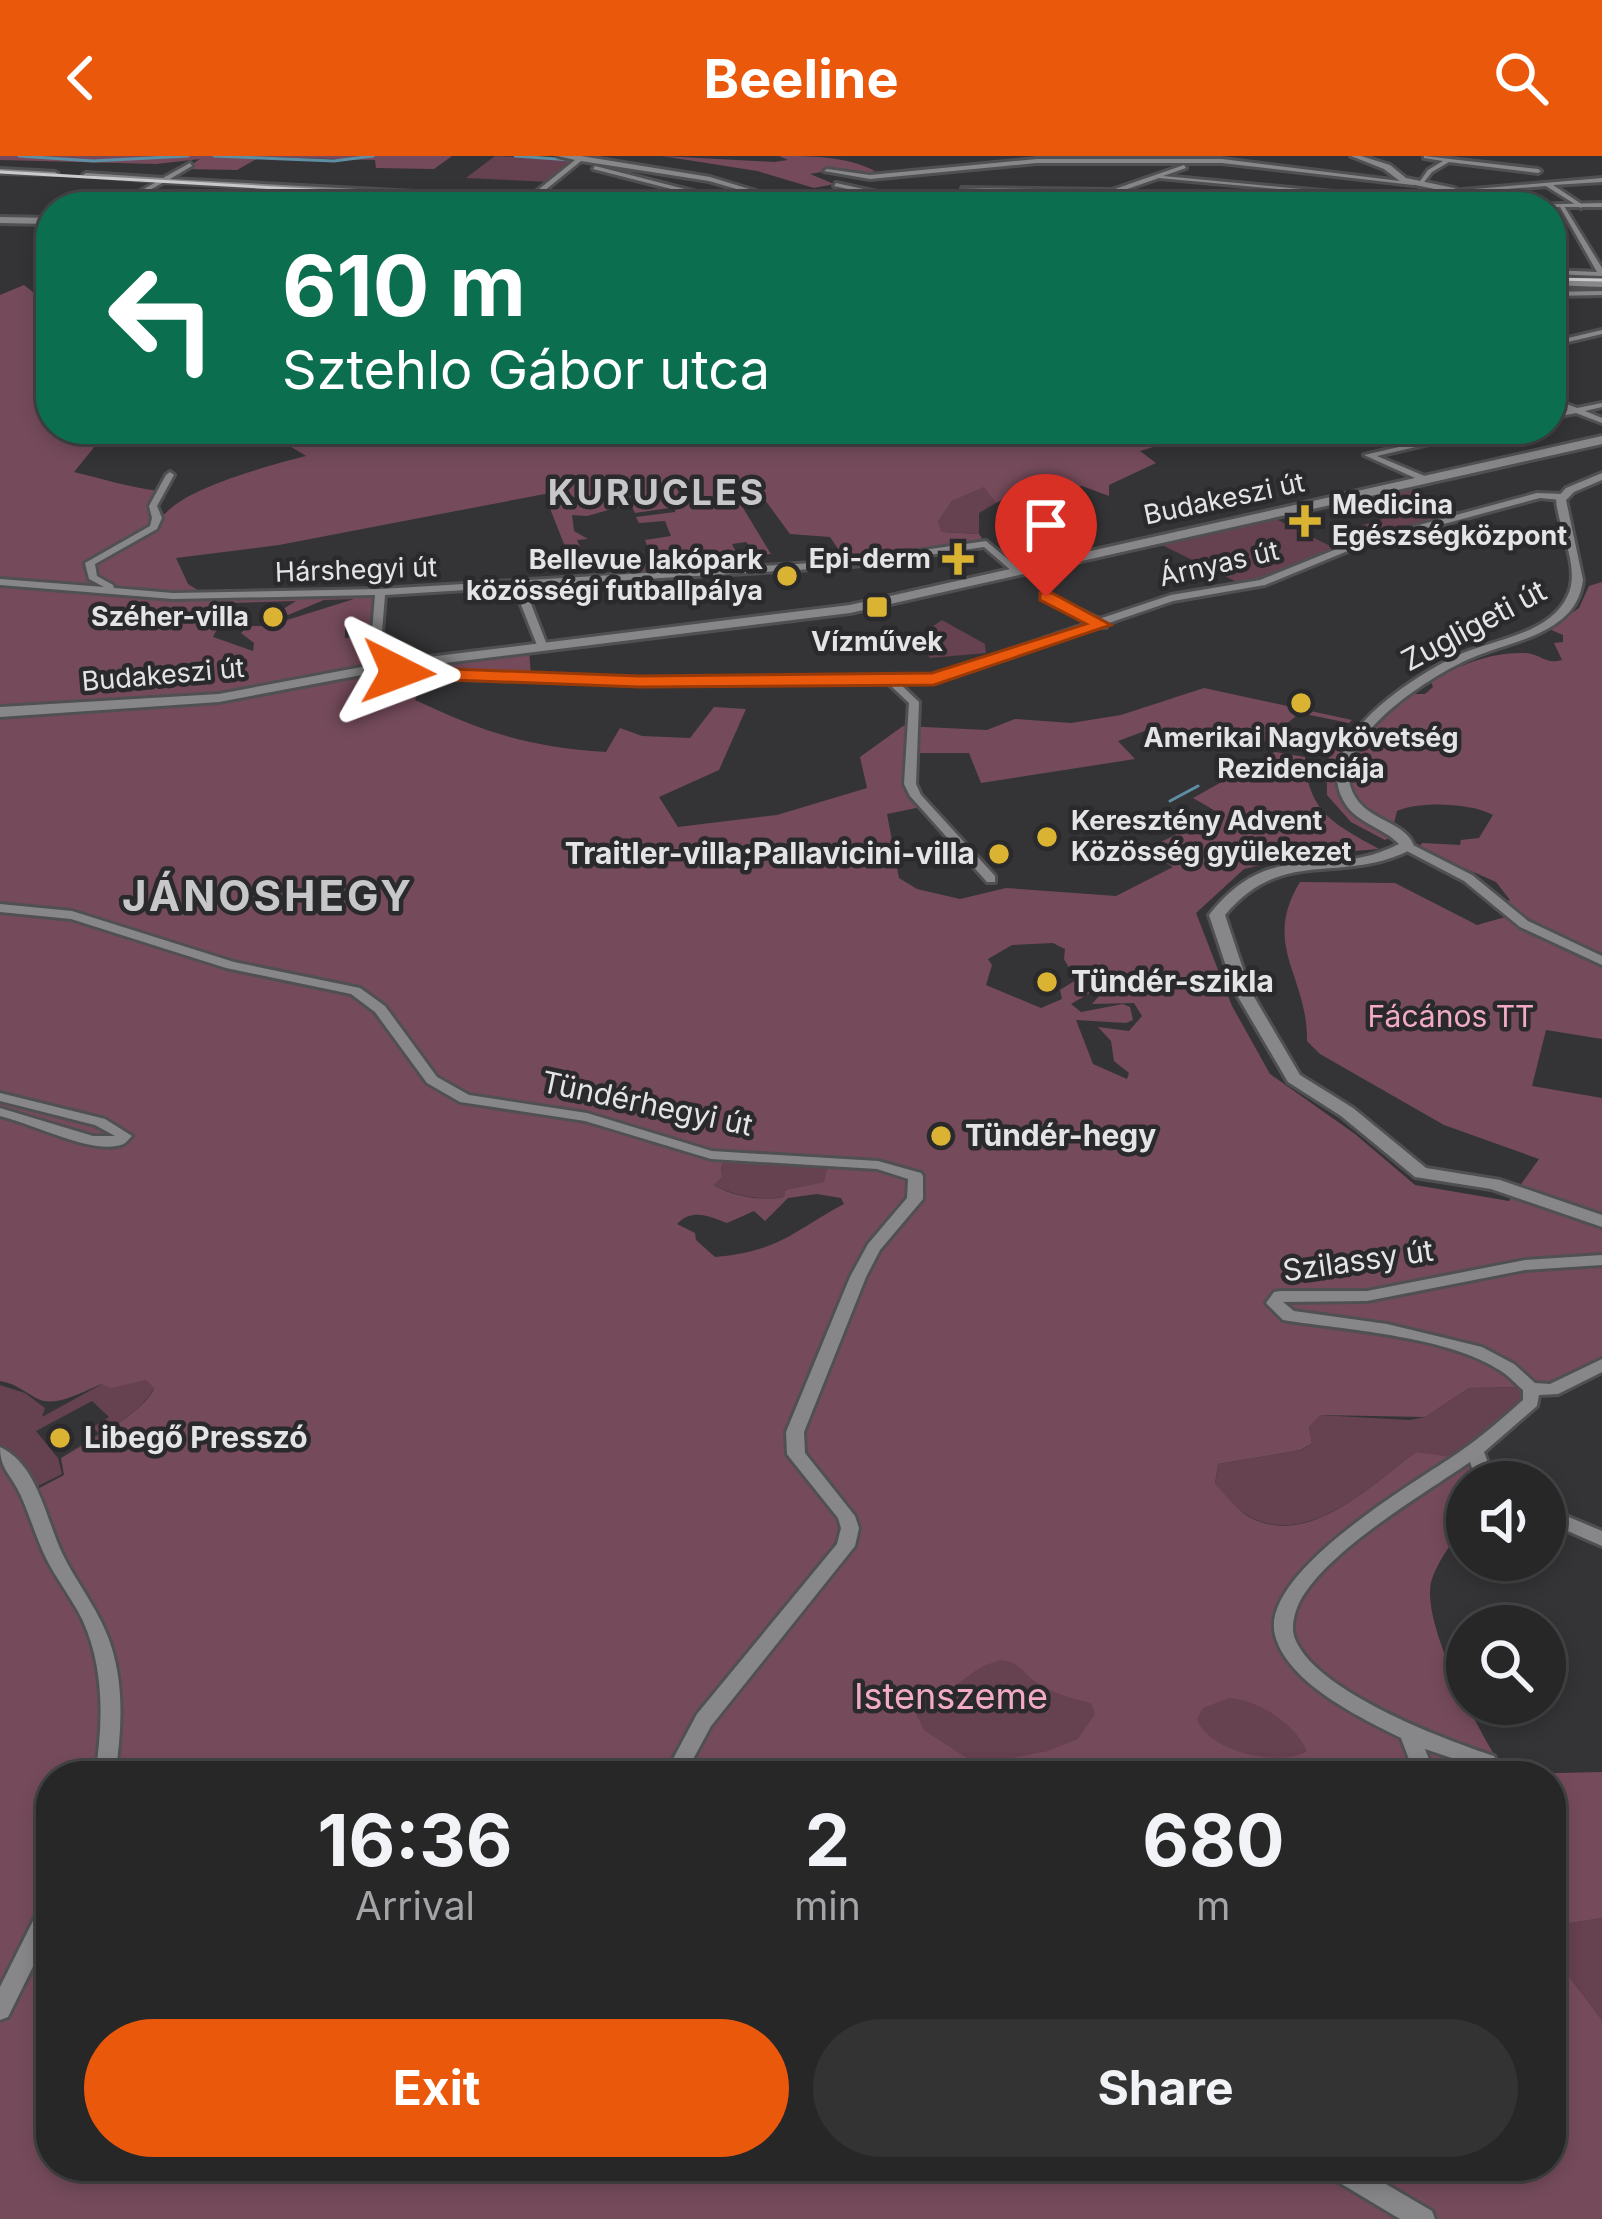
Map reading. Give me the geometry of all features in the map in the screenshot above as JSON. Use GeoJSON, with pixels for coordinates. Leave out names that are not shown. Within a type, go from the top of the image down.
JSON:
{"type":"FeatureCollection","features":[{"type":"Feature","properties":{"kind":"main road"},"geometry":{"type":"LineString","coordinates":[[0,220],[36,221]]}},
{"type":"Feature","properties":{"kind":"main road"},"geometry":{"type":"LineString","coordinates":[[1566,284],[1602,288]]}},
{"type":"Feature","properties":{"kind":"main road","name":"Budakeszi út"},"geometry":{"type":"LineString","coordinates":[[0,712],[219,698],[381,667],[842,610],[1602,440]]}},
{"type":"Feature","properties":{"kind":"street"},"geometry":{"type":"LineString","coordinates":[[561,156],[690,192]]}},
{"type":"Feature","properties":{"kind":"street"},"geometry":{"type":"LineString","coordinates":[[1137,162],[1148,156]]}},
{"type":"Feature","properties":{"kind":"street"},"geometry":{"type":"LineString","coordinates":[[970,192],[983,186],[1107,192],[1159,178],[1199,156]]}},
{"type":"Feature","properties":{"kind":"street"},"geometry":{"type":"LineString","coordinates":[[1354,156],[1417,184]]}},
{"type":"Feature","properties":{"kind":"street"},"geometry":{"type":"LineString","coordinates":[[1426,157],[1538,171]]}},
{"type":"Feature","properties":{"kind":"street"},"geometry":{"type":"LineString","coordinates":[[827,171],[870,177],[1045,159],[1231,161],[1454,191],[1602,180]]}},
{"type":"Feature","properties":{"kind":"street"},"geometry":{"type":"LineString","coordinates":[[1516,159],[1562,192]]}},
{"type":"Feature","properties":{"kind":"street"},"geometry":{"type":"LineString","coordinates":[[1417,184],[1448,160]]}},
{"type":"Feature","properties":{"kind":"street"},"geometry":{"type":"LineString","coordinates":[[539,192],[577,161],[710,178],[756,192]]}},
{"type":"Feature","properties":{"kind":"street"},"geometry":{"type":"LineString","coordinates":[[141,192],[190,165]]}},
{"type":"Feature","properties":{"kind":"street"},"geometry":{"type":"LineString","coordinates":[[964,170],[983,186]]}},
{"type":"Feature","properties":{"kind":"street"},"geometry":{"type":"LineString","coordinates":[[0,175],[55,174]]}},
{"type":"Feature","properties":{"kind":"street"},"geometry":{"type":"LineString","coordinates":[[86,175],[360,192]]}},
{"type":"Feature","properties":{"kind":"street"},"geometry":{"type":"LineString","coordinates":[[1342,192],[1354,176]]}},
{"type":"Feature","properties":{"kind":"street"},"geometry":{"type":"LineString","coordinates":[[1159,178],[1329,192]]}},
{"type":"Feature","properties":{"kind":"street"},"geometry":{"type":"LineString","coordinates":[[836,185],[868,192]]}},
{"type":"Feature","properties":{"kind":"street"},"geometry":{"type":"LineString","coordinates":[[1566,195],[1581,206]]}},
{"type":"Feature","properties":{"kind":"street"},"geometry":{"type":"LineString","coordinates":[[1566,206],[1602,205]]}},
{"type":"Feature","properties":{"kind":"street"},"geometry":{"type":"LineString","coordinates":[[1566,213],[1602,274]]}},
{"type":"Feature","properties":{"kind":"street"},"geometry":{"type":"LineString","coordinates":[[1566,273],[1602,274]]}},
{"type":"Feature","properties":{"kind":"street"},"geometry":{"type":"LineString","coordinates":[[1566,292],[1602,288]]}},
{"type":"Feature","properties":{"kind":"street"},"geometry":{"type":"LineString","coordinates":[[1566,339],[1602,332]]}},
{"type":"Feature","properties":{"kind":"street"},"geometry":{"type":"LineString","coordinates":[[1566,413],[1602,405]]}},
{"type":"Feature","properties":{"kind":"street"},"geometry":{"type":"LineString","coordinates":[[1566,406],[1602,421]]}},
{"type":"Feature","properties":{"kind":"street"},"geometry":{"type":"LineString","coordinates":[[1419,444],[1368,455],[1424,479]]}},
{"type":"Feature","properties":{"kind":"street"},"geometry":{"type":"LineString","coordinates":[[118,591],[92,577],[90,562],[154,527],[153,506],[170,475]]}},
{"type":"Feature","properties":{"kind":"street"},"geometry":{"type":"LineString","coordinates":[[1562,497],[1602,476]]}},
{"type":"Feature","properties":{"kind":"street","name":"Árnyas út"},"geometry":{"type":"LineString","coordinates":[[381,667],[412,674],[639,682],[934,679],[1171,598],[1262,583],[1375,539],[1540,495],[1562,497]]}},
{"type":"Feature","properties":{"kind":"street","name":"Zugligeti út"},"geometry":{"type":"LineString","coordinates":[[1407,846],[1405,838],[1349,801],[1340,774],[1343,755],[1370,724],[1425,679],[1550,621],[1569,606],[1579,579],[1560,507],[1562,497]]}},
{"type":"Feature","properties":{"kind":"street","name":"Hárshegyi út"},"geometry":{"type":"LineString","coordinates":[[0,582],[189,597],[380,592],[847,564],[986,544],[1016,570]]}},
{"type":"Feature","properties":{"kind":"street"},"geometry":{"type":"LineString","coordinates":[[518,584],[542,646]]}},
{"type":"Feature","properties":{"kind":"street"},"geometry":{"type":"LineString","coordinates":[[380,592],[381,667]]}},
{"type":"Feature","properties":{"kind":"street"},"geometry":{"type":"LineString","coordinates":[[1046,597],[1102,625]]}},
{"type":"Feature","properties":{"kind":"street"},"geometry":{"type":"LineString","coordinates":[[889,682],[914,702],[910,784],[916,796],[991,879]]}},
{"type":"Feature","properties":{"kind":"street"},"geometry":{"type":"LineString","coordinates":[[1602,961],[1524,924],[1468,878],[1407,846],[1384,857],[1273,872],[1249,884],[1217,915],[1242,990],[1294,1078],[1347,1112],[1421,1173],[1494,1184],[1602,1222]]}},
{"type":"Feature","properties":{"kind":"street","name":"Tündérhegyi út"},"geometry":{"type":"LineString","coordinates":[[0,908],[72,915],[231,965],[355,991],[380,1010],[432,1080],[465,1099],[613,1123],[710,1155],[878,1166],[916,1177],[915,1199],[876,1243],[858,1277],[795,1432],[796,1454],[846,1516],[850,1528],[846,1546],[704,1720],[682,1761]]}},
{"type":"Feature","properties":{"kind":"street"},"geometry":{"type":"LineString","coordinates":[[0,1097],[100,1122],[125,1136],[117,1142],[95,1142],[53,1124],[0,1112]]}},
{"type":"Feature","properties":{"kind":"street","name":"Szilassy út"},"geometry":{"type":"LineString","coordinates":[[1531,1388],[1508,1368],[1476,1351],[1387,1329],[1288,1316],[1274,1303],[1289,1295],[1366,1296],[1525,1265],[1602,1260]]}},
{"type":"Feature","properties":{"kind":"street"},"geometry":{"type":"LineString","coordinates":[[1483,1761],[1450,1753],[1323,1683],[1285,1640],[1282,1623],[1288,1602],[1356,1529],[1474,1450],[1532,1402],[1531,1388],[1552,1390],[1602,1365]]}},
{"type":"Feature","properties":{"kind":"street"},"geometry":{"type":"LineString","coordinates":[[1474,1450],[1478,1461]]}},
{"type":"Feature","properties":{"kind":"street"},"geometry":{"type":"LineString","coordinates":[[0,1453],[31,1490],[56,1561],[95,1627],[109,1697],[106,1761]]}},
{"type":"Feature","properties":{"kind":"street"},"geometry":{"type":"LineString","coordinates":[[1566,1523],[1602,1539]]}},
{"type":"Feature","properties":{"kind":"street"},"geometry":{"type":"LineString","coordinates":[[1408,1730],[1420,1761]]}},
{"type":"Feature","properties":{"kind":"street"},"geometry":{"type":"LineString","coordinates":[[0,2010],[36,1938]]}},
{"type":"Feature","properties":{"kind":"street"},"geometry":{"type":"LineString","coordinates":[[1359,2181],[1424,2219]]}},
{"type":"Feature","properties":{"kind":"green space"},"geometry":{"type":"Polygon","coordinates":[[[0,156],[452,156],[434,169],[376,168],[375,160],[260,157],[237,170],[185,169],[200,159],[156,164],[0,160],[0,156]]]}},
{"type":"Feature","properties":{"kind":"green space"},"geometry":{"type":"Polygon","coordinates":[[[495,156],[583,161],[572,162],[549,182],[466,178],[495,156]]]}},
{"type":"Feature","properties":{"kind":"green space"},"geometry":{"type":"Polygon","coordinates":[[[662,156],[774,162],[788,160],[779,156],[828,158],[864,166],[875,171],[865,174],[875,176],[810,174],[834,184],[814,188],[757,171],[662,156]]]}},
{"type":"Feature","properties":{"kind":"green space"},"geometry":{"type":"Polygon","coordinates":[[[589,162],[696,175],[766,192],[744,192],[589,162]]]}},
{"type":"Feature","properties":{"kind":"green space","name":"Fácános TT"},"geometry":{"type":"Polygon","coordinates":[[[24,285],[36,292],[36,444],[97,444],[74,472],[158,491],[153,506],[157,514],[165,514],[210,486],[306,456],[286,444],[1160,445],[1140,451],[1156,463],[1109,485],[1109,496],[1082,486],[1061,491],[1041,480],[996,503],[984,487],[952,501],[938,522],[942,532],[979,534],[986,544],[847,562],[830,537],[790,534],[765,500],[740,503],[771,554],[758,555],[746,542],[732,544],[739,558],[708,560],[711,570],[624,576],[621,566],[654,563],[645,540],[671,536],[665,521],[639,523],[636,517],[675,512],[676,507],[635,513],[626,496],[585,500],[555,492],[279,545],[176,558],[188,584],[207,596],[374,594],[371,624],[345,626],[345,638],[368,637],[366,668],[388,675],[384,682],[420,688],[415,700],[508,737],[606,752],[620,728],[642,736],[690,738],[714,707],[746,709],[719,770],[659,797],[678,827],[777,815],[867,788],[860,757],[903,726],[987,730],[1015,719],[1071,723],[1121,715],[1204,688],[1352,720],[1300,713],[1261,744],[1150,729],[1118,741],[1135,759],[981,783],[969,753],[906,753],[904,791],[921,807],[887,814],[899,878],[917,889],[960,899],[1006,888],[1116,896],[1173,867],[1145,850],[1219,813],[1193,798],[1275,752],[1305,757],[1317,804],[1349,832],[1379,849],[1303,855],[1244,869],[1196,913],[1232,1006],[1270,1074],[1355,1134],[1415,1185],[1509,1201],[1539,1159],[1444,1125],[1320,1054],[1307,1041],[1301,997],[1285,943],[1289,904],[1300,882],[1395,883],[1477,925],[1509,916],[1498,905],[1510,900],[1496,882],[1419,848],[1422,843],[1460,845],[1461,840],[1479,838],[1493,815],[1459,806],[1407,808],[1397,811],[1394,823],[1402,832],[1385,840],[1351,822],[1327,795],[1329,757],[1337,744],[1374,723],[1409,694],[1425,694],[1433,687],[1430,680],[1454,669],[1512,653],[1562,660],[1554,643],[1563,642],[1563,635],[1549,629],[1579,608],[1589,586],[1602,582],[1602,1039],[1546,1030],[1532,1086],[1602,1098],[1602,1365],[1533,1387],[1469,1388],[1425,1417],[1320,1415],[1309,1427],[1312,1443],[1301,1450],[1218,1464],[1215,1484],[1249,1517],[1272,1525],[1294,1525],[1338,1509],[1416,1452],[1472,1460],[1446,1461],[1446,1552],[1433,1576],[1430,1595],[1446,1657],[1446,1725],[1478,1725],[1498,1761],[997,1761],[1048,1751],[1078,1739],[1095,1714],[1091,1703],[1047,1689],[1002,1660],[927,1697],[916,1714],[924,1730],[971,1761],[36,1761],[36,2181],[1566,2181],[1566,1973],[1602,2020],[1602,2219],[0,2219],[0,1465],[26,1495],[64,1475],[61,1458],[128,1417],[154,1388],[146,1380],[110,1388],[102,1384],[69,1398],[44,1401],[0,1381],[0,295],[24,285]],[[354,599],[324,600],[288,615],[280,611],[296,601],[230,603],[213,637],[253,651],[254,643],[241,633],[248,626],[268,626],[354,599]],[[1053,943],[1012,945],[988,959],[992,965],[986,985],[1041,1008],[1062,999],[1060,990],[1076,980],[1064,959],[1065,949],[1053,943]],[[1107,987],[1081,988],[1090,993],[1071,1004],[1081,1012],[1123,1004],[1130,1007],[1133,1020],[1126,1023],[1076,1020],[1093,1064],[1127,1079],[1129,1073],[1114,1061],[1111,1041],[1098,1027],[1129,1031],[1142,1016],[1134,1003],[1092,1004],[1107,987]],[[728,1157],[714,1185],[748,1197],[784,1197],[785,1190],[824,1182],[828,1164],[728,1157]],[[817,1194],[788,1198],[765,1221],[754,1211],[727,1223],[695,1215],[677,1224],[695,1233],[696,1240],[715,1257],[737,1254],[771,1245],[844,1204],[841,1198],[817,1194]],[[1229,1698],[1203,1708],[1197,1719],[1215,1740],[1264,1757],[1307,1751],[1285,1723],[1264,1709],[1229,1698]]]}},
{"type":"Feature","properties":{"kind":"green space"},"geometry":{"type":"Polygon","coordinates":[[[985,486],[996,503],[979,513],[979,534],[942,532],[938,522],[952,501],[985,486]]]}},
{"type":"Feature","properties":{"kind":"green space"},"geometry":{"type":"Polygon","coordinates":[[[1407,488],[1464,514],[1373,537],[1353,528],[1382,519],[1347,502],[1407,488]]]}},
{"type":"Feature","properties":{"kind":"green space"},"geometry":{"type":"Polygon","coordinates":[[[624,499],[626,505],[587,516],[572,515],[574,531],[588,539],[577,540],[580,547],[566,549],[549,506],[624,499]]]}},
{"type":"Feature","properties":{"kind":"green space"},"geometry":{"type":"Polygon","coordinates":[[[1274,518],[1336,549],[1261,581],[1241,584],[1162,545],[1274,518]]]}},
{"type":"Feature","properties":{"kind":"green space"},"geometry":{"type":"Polygon","coordinates":[[[942,620],[985,644],[986,653],[930,658],[918,650],[912,642],[931,640],[920,635],[942,620]]]}},
{"type":"Feature","properties":{"kind":"green space"},"geometry":{"type":"Polygon","coordinates":[[[529,650],[531,676],[399,670],[401,666],[529,650]]]}},
{"type":"Feature","properties":{"kind":"green space"},"geometry":{"type":"Polygon","coordinates":[[[727,1157],[828,1163],[825,1182],[785,1190],[784,1197],[757,1198],[714,1185],[722,1177],[721,1166],[727,1157]]]}},
{"type":"Feature","properties":{"kind":"green space"},"geometry":{"type":"Polygon","coordinates":[[[146,1380],[154,1387],[140,1406],[114,1427],[61,1458],[99,1434],[93,1427],[109,1417],[92,1401],[36,1431],[58,1458],[62,1474],[36,1487],[22,1462],[0,1446],[0,1385],[25,1393],[45,1408],[42,1417],[102,1384],[146,1380]]]}},
{"type":"Feature","properties":{"kind":"green space"},"geometry":{"type":"Polygon","coordinates":[[[1533,1387],[1524,1404],[1454,1459],[1416,1452],[1359,1495],[1317,1519],[1294,1525],[1250,1517],[1215,1485],[1218,1464],[1302,1450],[1312,1443],[1309,1427],[1319,1415],[1409,1420],[1425,1417],[1469,1388],[1533,1387]]]}},
{"type":"Feature","properties":{"kind":"green space","name":"Istenszeme"},"geometry":{"type":"Polygon","coordinates":[[[1267,1625],[1387,1761],[828,1761],[842,1677],[1267,1625]]]}},
{"type":"Feature","properties":{"kind":"green space"},"geometry":{"type":"Polygon","coordinates":[[[1602,1772],[1602,1918],[1566,1924],[1566,1773],[1602,1772]]]}},
{"type":"Feature","properties":{"kind":"green space"},"geometry":{"type":"Polygon","coordinates":[[[1602,1918],[1602,2020],[1566,1973],[1566,1924],[1602,1918]]]}},
{"type":"Feature","properties":{"kind":"waterway"},"geometry":{"type":"LineString","coordinates":[[19,156],[93,161],[188,156]]}},
{"type":"Feature","properties":{"kind":"waterway"},"geometry":{"type":"LineString","coordinates":[[214,156],[334,161],[373,156]]}},
{"type":"Feature","properties":{"kind":"waterway"},"geometry":{"type":"LineString","coordinates":[[515,156],[585,161]]}},
{"type":"Feature","properties":{"kind":"waterway"},"geometry":{"type":"LineString","coordinates":[[702,180],[721,184]]}},
{"type":"Feature","properties":{"kind":"waterway"},"geometry":{"type":"LineString","coordinates":[[1566,276],[1602,277]]}},
{"type":"Feature","properties":{"kind":"waterway"},"geometry":{"type":"LineString","coordinates":[[1170,801],[1198,786]]}},
{"type":"Feature","properties":{"kind":"tram line"},"geometry":{"type":"LineString","coordinates":[[0,172],[345,192]]}},
{"type":"Feature","properties":{"kind":"tram line"},"geometry":{"type":"LineString","coordinates":[[1566,279],[1602,280]]}},
{"type":"Feature","properties":{"kind":"place","name":"Medicina Egészségközpont"},"geometry":{"type":"Point","coordinates":[1305,521]}},
{"type":"Feature","properties":{"kind":"place","name":"Epi-derm"},"geometry":{"type":"Point","coordinates":[958,559]}},
{"type":"Feature","properties":{"kind":"place","name":"Bellevue lakópark közösségi futballpálya"},"geometry":{"type":"Point","coordinates":[787,576]}},
{"type":"Feature","properties":{"kind":"place","name":"Vízművek"},"geometry":{"type":"Point","coordinates":[877,607]}},
{"type":"Feature","properties":{"kind":"place","name":"Széher-villa"},"geometry":{"type":"Point","coordinates":[273,617]}},
{"type":"Feature","properties":{"kind":"place","name":"Amerikai Nagykövetség Rezidenciája"},"geometry":{"type":"Point","coordinates":[1301,703]}},
{"type":"Feature","properties":{"kind":"place","name":"Keresztény Advent Közösség gyülekezet"},"geometry":{"type":"Point","coordinates":[1047,837]}},
{"type":"Feature","properties":{"kind":"place","name":"Traitler-villa;Pallavicini-villa"},"geometry":{"type":"Point","coordinates":[999,854]}},
{"type":"Feature","properties":{"kind":"place","name":"Tündér-szikla"},"geometry":{"type":"Point","coordinates":[1047,982]}},
{"type":"Feature","properties":{"kind":"place","name":"Tündér-hegy"},"geometry":{"type":"Point","coordinates":[941,1136]}},
{"type":"Feature","properties":{"kind":"place","name":"Libegő Presszó"},"geometry":{"type":"Point","coordinates":[60,1438]}},
{"type":"Feature","properties":{"kind":"district","name":"KURUCLES"},"geometry":{"type":"Point","coordinates":[657,492]}},
{"type":"Feature","properties":{"kind":"district","name":"JÁNOSHEGY"},"geometry":{"type":"Point","coordinates":[268,896]}},
{"type":"Feature","properties":{"kind":"route"},"geometry":{"type":"LineString","coordinates":[[398,672],[639,682],[934,679],[1102,625],[1046,597]]}}]}
